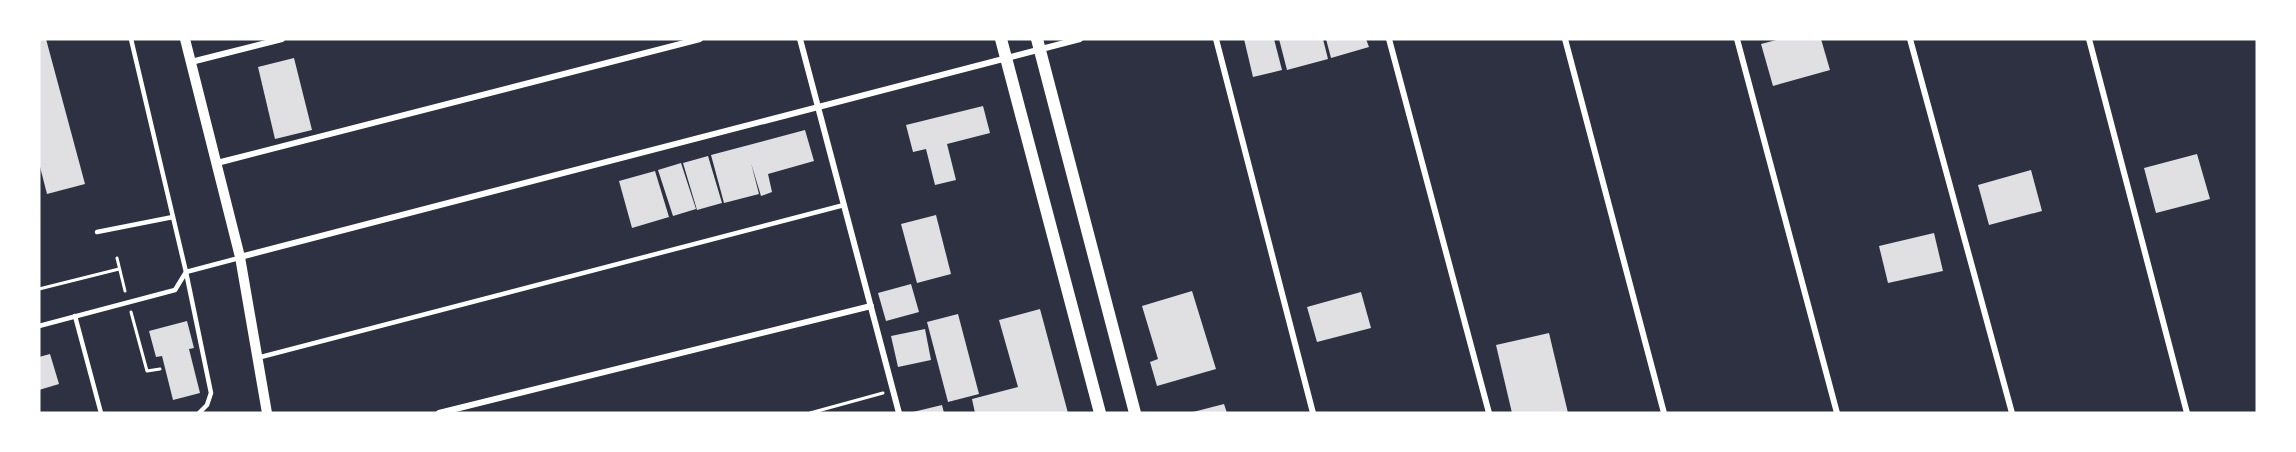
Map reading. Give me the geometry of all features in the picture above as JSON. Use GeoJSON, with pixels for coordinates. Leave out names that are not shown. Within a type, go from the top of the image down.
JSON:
{"type":"FeatureCollection","features":[{"type":"Feature","properties":{"kind":"main road"},"geometry":{"type":"LineString","coordinates":[[1001,39],[1100,413]]}},
{"type":"Feature","properties":{"kind":"main road"},"geometry":{"type":"LineString","coordinates":[[1038,45],[1135,413]]}},
{"type":"Feature","properties":{"kind":"street"},"geometry":{"type":"LineString","coordinates":[[185,39],[240,257],[267,413]]}},
{"type":"Feature","properties":{"kind":"street"},"geometry":{"type":"LineString","coordinates":[[191,62],[282,39]]}},
{"type":"Feature","properties":{"kind":"street"},"geometry":{"type":"LineString","coordinates":[[217,163],[700,39]]}},
{"type":"Feature","properties":{"kind":"street"},"geometry":{"type":"LineString","coordinates":[[800,39],[899,413]]}},
{"type":"Feature","properties":{"kind":"street"},"geometry":{"type":"LineString","coordinates":[[240,257],[818,108],[1006,58],[1038,45],[1080,39]]}},
{"type":"Feature","properties":{"kind":"street"},"geometry":{"type":"LineString","coordinates":[[1216,39],[1313,413]]}},
{"type":"Feature","properties":{"kind":"street"},"geometry":{"type":"LineString","coordinates":[[1389,39],[1488,413]]}},
{"type":"Feature","properties":{"kind":"street"},"geometry":{"type":"LineString","coordinates":[[1565,39],[1664,413]]}},
{"type":"Feature","properties":{"kind":"street"},"geometry":{"type":"LineString","coordinates":[[1737,39],[1837,413]]}},
{"type":"Feature","properties":{"kind":"street"},"geometry":{"type":"LineString","coordinates":[[1910,39],[2012,413]]}},
{"type":"Feature","properties":{"kind":"street"},"geometry":{"type":"LineString","coordinates":[[2089,39],[2187,413]]}},
{"type":"Feature","properties":{"kind":"street"},"geometry":{"type":"LineString","coordinates":[[439,413],[871,306]]}},
{"type":"Feature","properties":{"kind":"lane"},"geometry":{"type":"LineString","coordinates":[[131,39],[186,272],[211,393],[207,405],[199,413]]}},
{"type":"Feature","properties":{"kind":"lane"},"geometry":{"type":"LineString","coordinates":[[257,358],[844,205]]}},
{"type":"Feature","properties":{"kind":"lane"},"geometry":{"type":"LineString","coordinates":[[97,232],[173,217]]}},
{"type":"Feature","properties":{"kind":"lane"},"geometry":{"type":"LineString","coordinates":[[39,326],[175,290],[186,272],[240,257]]}},
{"type":"Feature","properties":{"kind":"lane"},"geometry":{"type":"LineString","coordinates":[[75,316],[101,413]]}},
{"type":"Feature","properties":{"kind":"path"},"geometry":{"type":"LineString","coordinates":[[117,258],[147,371],[160,369]]}},
{"type":"Feature","properties":{"kind":"path"},"geometry":{"type":"LineString","coordinates":[[39,289],[119,269]]}},
{"type":"Feature","properties":{"kind":"path"},"geometry":{"type":"LineString","coordinates":[[810,413],[893,391]]}},
{"type":"Feature","properties":{"kind":"building"},"geometry":{"type":"Polygon","coordinates":[[[39,39],[46,39],[85,184],[47,194],[39,163],[39,39]]]}},
{"type":"Feature","properties":{"kind":"building"},"geometry":{"type":"Polygon","coordinates":[[[1244,39],[1274,39],[1282,70],[1253,77],[1244,39]]]}},
{"type":"Feature","properties":{"kind":"building"},"geometry":{"type":"Polygon","coordinates":[[[1279,39],[1323,39],[1328,59],[1287,70],[1279,39]]]}},
{"type":"Feature","properties":{"kind":"building"},"geometry":{"type":"Polygon","coordinates":[[[1326,39],[1366,39],[1369,47],[1331,58],[1326,39]]]}},
{"type":"Feature","properties":{"kind":"building"},"geometry":{"type":"Polygon","coordinates":[[[1780,39],[1821,39],[1830,70],[1773,86],[1761,44],[1780,39]]]}},
{"type":"Feature","properties":{"kind":"building"},"geometry":{"type":"Polygon","coordinates":[[[294,58],[312,130],[275,139],[258,67],[294,58]]]}},
{"type":"Feature","properties":{"kind":"building"},"geometry":{"type":"Polygon","coordinates":[[[983,106],[990,133],[947,144],[956,180],[935,185],[926,149],[913,152],[906,125],[983,106]]]}},
{"type":"Feature","properties":{"kind":"building"},"geometry":{"type":"Polygon","coordinates":[[[805,130],[814,161],[768,174],[772,192],[761,196],[751,163],[759,194],[724,203],[711,155],[805,130]]]}},
{"type":"Feature","properties":{"kind":"building"},"geometry":{"type":"Polygon","coordinates":[[[2197,154],[2210,199],[2156,213],[2144,168],[2197,154]]]}},
{"type":"Feature","properties":{"kind":"building"},"geometry":{"type":"Polygon","coordinates":[[[708,156],[722,203],[697,210],[683,163],[708,156]]]}},
{"type":"Feature","properties":{"kind":"building"},"geometry":{"type":"Polygon","coordinates":[[[681,163],[696,209],[673,216],[658,170],[681,163]]]}},
{"type":"Feature","properties":{"kind":"building"},"geometry":{"type":"Polygon","coordinates":[[[2031,170],[2042,211],[1989,225],[1978,185],[2031,170]]]}},
{"type":"Feature","properties":{"kind":"building"},"geometry":{"type":"Polygon","coordinates":[[[655,171],[669,217],[632,228],[619,181],[655,171]]]}},
{"type":"Feature","properties":{"kind":"building"},"geometry":{"type":"Polygon","coordinates":[[[936,215],[951,274],[917,283],[901,224],[936,215]]]}},
{"type":"Feature","properties":{"kind":"building"},"geometry":{"type":"Polygon","coordinates":[[[1934,233],[1943,271],[1888,283],[1879,246],[1934,233]]]}},
{"type":"Feature","properties":{"kind":"building"},"geometry":{"type":"Polygon","coordinates":[[[911,284],[919,312],[886,321],[878,293],[911,284]]]}},
{"type":"Feature","properties":{"kind":"building"},"geometry":{"type":"Polygon","coordinates":[[[1192,291],[1216,369],[1157,386],[1150,362],[1158,359],[1142,306],[1192,291]]]}},
{"type":"Feature","properties":{"kind":"building"},"geometry":{"type":"Polygon","coordinates":[[[1361,292],[1371,328],[1317,342],[1307,307],[1361,292]]]}},
{"type":"Feature","properties":{"kind":"building"},"geometry":{"type":"Polygon","coordinates":[[[1040,309],[1068,413],[975,413],[972,399],[1018,387],[999,320],[1040,309]]]}},
{"type":"Feature","properties":{"kind":"building"},"geometry":{"type":"Polygon","coordinates":[[[958,314],[979,394],[948,402],[927,322],[958,314]]]}},
{"type":"Feature","properties":{"kind":"building"},"geometry":{"type":"Polygon","coordinates":[[[187,321],[194,348],[189,349],[200,393],[173,400],[162,356],[156,357],[149,331],[187,321]]]}},
{"type":"Feature","properties":{"kind":"building"},"geometry":{"type":"Polygon","coordinates":[[[925,329],[931,360],[898,367],[891,336],[925,329]]]}},
{"type":"Feature","properties":{"kind":"building"},"geometry":{"type":"Polygon","coordinates":[[[1549,333],[1568,413],[1512,413],[1496,345],[1549,333]]]}},
{"type":"Feature","properties":{"kind":"building"},"geometry":{"type":"Polygon","coordinates":[[[50,354],[59,384],[39,390],[39,357],[50,354]]]}},
{"type":"Feature","properties":{"kind":"building"},"geometry":{"type":"Polygon","coordinates":[[[1224,404],[1227,413],[1193,413],[1193,412],[1224,404]]]}},
{"type":"Feature","properties":{"kind":"building"},"geometry":{"type":"Polygon","coordinates":[[[942,405],[944,413],[913,413],[913,412],[942,405]]]}}]}
